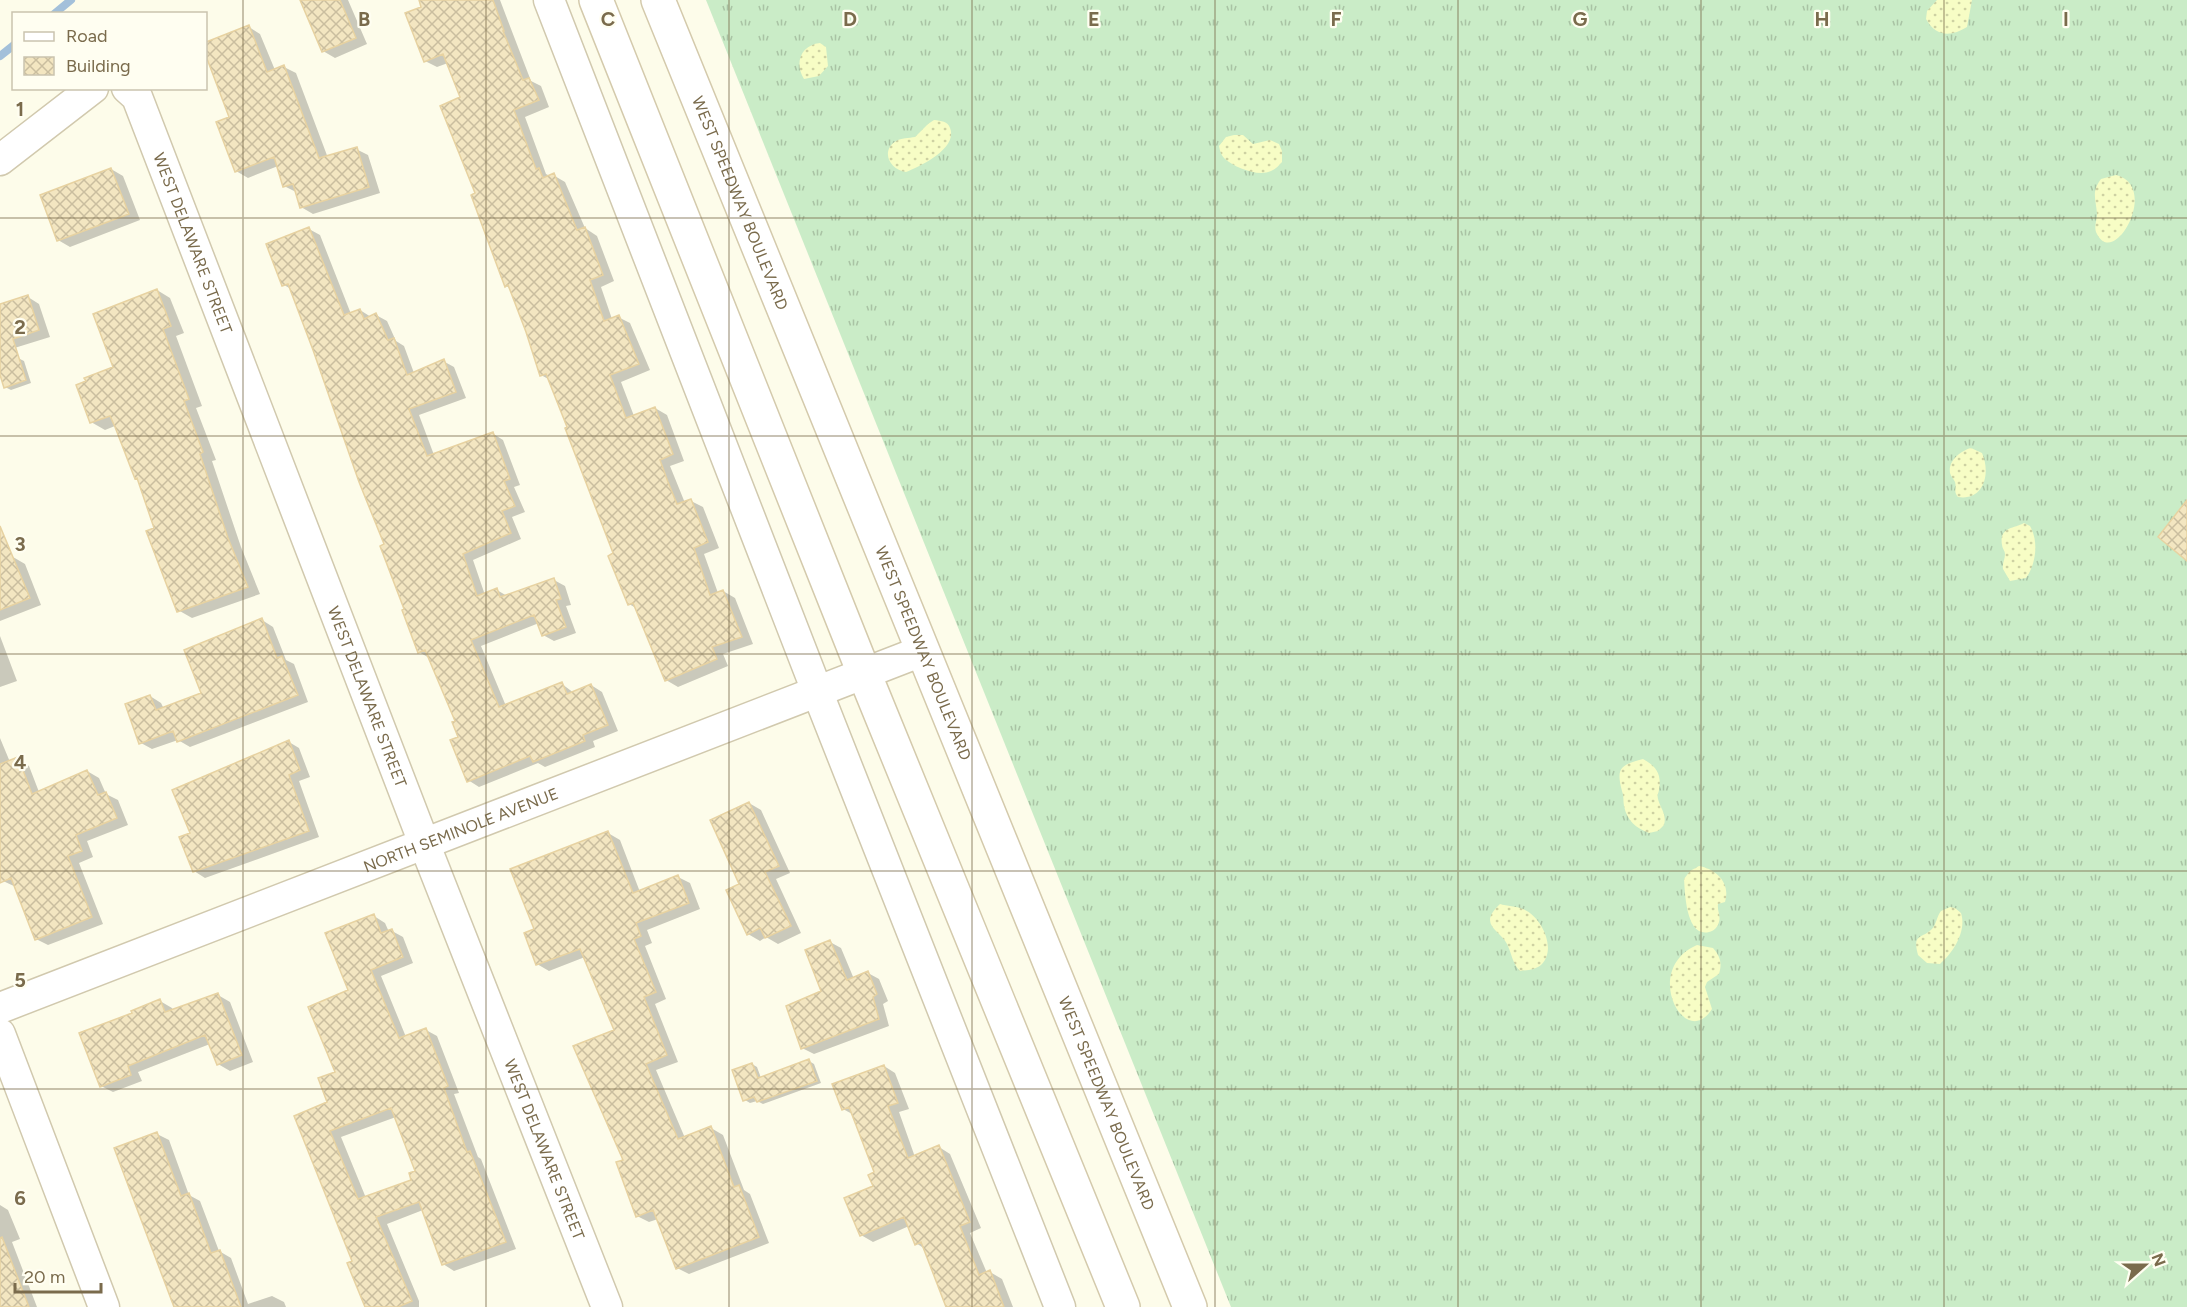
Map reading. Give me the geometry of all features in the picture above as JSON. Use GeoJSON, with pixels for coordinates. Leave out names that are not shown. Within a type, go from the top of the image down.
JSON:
{"type":"FeatureCollection","features":[{"type":"Feature","properties":{"kind":"main road"},"geometry":{"type":"LineString","coordinates":[[596,0],[864,673],[1123,1307]]}},
{"type":"Feature","properties":{"kind":"main road","name":"WEST SPEEDWAY BOULEVARD"},"geometry":{"type":"LineString","coordinates":[[658,0],[1190,1307]]}},
{"type":"Feature","properties":{"kind":"street"},"geometry":{"type":"LineString","coordinates":[[549,0],[817,692],[1059,1307]]}},
{"type":"Feature","properties":{"kind":"street"},"geometry":{"type":"LineString","coordinates":[[0,159],[90,90]]}},
{"type":"Feature","properties":{"kind":"street","name":"WEST DELAWARE STREET"},"geometry":{"type":"LineString","coordinates":[[129,90],[136,97],[424,843],[607,1307]]}},
{"type":"Feature","properties":{"kind":"street","name":"NORTH SEMINOLE AVENUE"},"geometry":{"type":"LineString","coordinates":[[0,1008],[922,651]]}},
{"type":"Feature","properties":{"kind":"street"},"geometry":{"type":"LineString","coordinates":[[0,1034],[104,1307]]}},
{"type":"Feature","properties":{"kind":"green space"},"geometry":{"type":"Polygon","coordinates":[[[706,0],[2187,0],[2187,1307],[1231,1307],[706,0]]]}},
{"type":"Feature","properties":{"kind":"sand"},"geometry":{"type":"Polygon","coordinates":[[[1937,0],[1972,0],[1967,27],[1950,34],[1934,29],[1926,19],[1927,11],[1937,0]]]}},
{"type":"Feature","properties":{"kind":"sand"},"geometry":{"type":"Polygon","coordinates":[[[820,43],[826,47],[828,66],[819,76],[804,79],[800,67],[801,56],[808,47],[820,43]]]}},
{"type":"Feature","properties":{"kind":"sand"},"geometry":{"type":"Polygon","coordinates":[[[934,120],[946,123],[950,128],[949,142],[944,149],[929,161],[906,172],[895,168],[888,155],[891,145],[898,140],[915,137],[934,120]]]}},
{"type":"Feature","properties":{"kind":"sand"},"geometry":{"type":"Polygon","coordinates":[[[1243,135],[1253,144],[1270,140],[1279,144],[1282,151],[1282,162],[1266,173],[1247,171],[1235,166],[1224,157],[1219,146],[1226,137],[1243,135]]]}},
{"type":"Feature","properties":{"kind":"sand"},"geometry":{"type":"Polygon","coordinates":[[[2116,175],[2129,182],[2134,194],[2134,208],[2122,234],[2113,242],[2104,241],[2095,230],[2097,214],[2095,192],[2101,179],[2116,175]]]}},
{"type":"Feature","properties":{"kind":"sand"},"geometry":{"type":"Polygon","coordinates":[[[1971,448],[1982,453],[1986,469],[1985,477],[1983,484],[1974,495],[1958,497],[1955,482],[1950,473],[1951,464],[1959,454],[1971,448]]]}},
{"type":"Feature","properties":{"kind":"sand"},"geometry":{"type":"Polygon","coordinates":[[[2024,523],[2030,526],[2035,539],[2034,560],[2026,578],[2010,581],[2003,569],[2005,554],[2002,539],[2008,529],[2024,523]]]}},
{"type":"Feature","properties":{"kind":"sand"},"geometry":{"type":"Polygon","coordinates":[[[1643,759],[1655,768],[1659,775],[1658,797],[1665,818],[1664,825],[1658,831],[1649,833],[1636,826],[1627,816],[1620,783],[1622,769],[1629,763],[1643,759]]]}},
{"type":"Feature","properties":{"kind":"sand"},"geometry":{"type":"Polygon","coordinates":[[[1699,866],[1711,870],[1721,878],[1726,889],[1725,902],[1718,904],[1720,918],[1717,927],[1709,932],[1701,932],[1691,922],[1686,904],[1684,879],[1690,871],[1699,866]]]}},
{"type":"Feature","properties":{"kind":"sand"},"geometry":{"type":"Polygon","coordinates":[[[1500,904],[1523,909],[1536,918],[1541,925],[1548,950],[1540,966],[1520,971],[1515,965],[1507,944],[1490,922],[1493,911],[1500,904]]]}},
{"type":"Feature","properties":{"kind":"sand"},"geometry":{"type":"Polygon","coordinates":[[[1950,907],[1961,913],[1962,927],[1958,941],[1940,964],[1927,963],[1918,955],[1917,940],[1932,929],[1941,911],[1950,907]]]}},
{"type":"Feature","properties":{"kind":"sand"},"geometry":{"type":"Polygon","coordinates":[[[1697,945],[1713,948],[1718,954],[1720,967],[1719,974],[1707,982],[1705,987],[1712,1009],[1701,1020],[1690,1021],[1681,1014],[1673,1002],[1670,987],[1672,971],[1680,956],[1697,945]]]}},
{"type":"Feature","properties":{"kind":"building"},"geometry":{"type":"Polygon","coordinates":[[[300,0],[340,0],[356,38],[322,52],[300,0]]]}},
{"type":"Feature","properties":{"kind":"building"},"geometry":{"type":"Polygon","coordinates":[[[419,0],[493,0],[523,80],[529,78],[539,100],[514,110],[536,169],[539,168],[543,178],[554,173],[577,230],[585,227],[603,275],[590,280],[604,321],[619,315],[639,364],[610,375],[626,418],[655,407],[673,454],[660,460],[668,482],[677,504],[691,499],[708,542],[694,548],[710,595],[723,590],[742,637],[712,647],[717,659],[665,681],[633,603],[628,605],[608,556],[613,553],[565,428],[567,427],[546,374],[540,376],[526,332],[508,285],[505,287],[471,195],[475,193],[440,106],[460,97],[443,54],[424,62],[405,13],[421,7],[419,0]]]}},
{"type":"Feature","properties":{"kind":"building"},"geometry":{"type":"Polygon","coordinates":[[[249,25],[267,72],[284,65],[319,158],[357,147],[369,187],[300,208],[293,184],[283,187],[274,157],[235,172],[216,122],[229,117],[207,59],[207,42],[249,25]]]}},
{"type":"Feature","properties":{"kind":"building"},"geometry":{"type":"Polygon","coordinates":[[[111,168],[129,214],[57,241],[40,195],[111,168]]]}},
{"type":"Feature","properties":{"kind":"building"},"geometry":{"type":"Polygon","coordinates":[[[309,227],[344,315],[360,309],[364,319],[376,313],[388,340],[394,338],[407,375],[444,359],[456,392],[409,409],[427,456],[493,432],[510,479],[504,481],[515,506],[502,511],[511,533],[463,554],[477,596],[497,588],[500,597],[554,578],[561,599],[556,600],[566,627],[542,636],[534,615],[471,640],[499,707],[562,682],[567,694],[591,684],[608,725],[583,735],[585,741],[533,762],[530,756],[467,782],[450,740],[458,737],[452,722],[455,721],[425,650],[418,653],[380,546],[384,544],[359,482],[313,350],[288,284],[282,286],[266,244],[309,227]]]}},
{"type":"Feature","properties":{"kind":"building"},"geometry":{"type":"Polygon","coordinates":[[[157,289],[171,326],[163,329],[189,399],[184,401],[203,452],[200,454],[228,538],[248,587],[177,612],[146,531],[154,528],[137,478],[135,479],[115,427],[110,416],[90,423],[76,385],[86,381],[84,378],[113,367],[93,314],[157,289]]]}},
{"type":"Feature","properties":{"kind":"building"},"geometry":{"type":"Polygon","coordinates":[[[28,295],[39,330],[13,339],[26,380],[4,388],[0,375],[0,304],[28,295]]]}},
{"type":"Feature","properties":{"kind":"building"},"geometry":{"type":"Polygon","coordinates":[[[2187,500],[2187,561],[2158,537],[2187,500]]]}},
{"type":"Feature","properties":{"kind":"building"},"geometry":{"type":"Polygon","coordinates":[[[0,526],[30,598],[0,610],[0,526]]]}},
{"type":"Feature","properties":{"kind":"building"},"geometry":{"type":"Polygon","coordinates":[[[262,618],[277,658],[282,656],[298,695],[177,742],[173,731],[139,744],[125,704],[150,695],[156,710],[201,693],[184,650],[262,618]]]}},
{"type":"Feature","properties":{"kind":"building"},"geometry":{"type":"Polygon","coordinates":[[[289,740],[300,770],[289,775],[309,831],[193,872],[179,837],[190,833],[172,790],[289,740]]]}},
{"type":"Feature","properties":{"kind":"building"},"geometry":{"type":"Polygon","coordinates":[[[18,757],[32,794],[87,770],[98,795],[106,792],[117,818],[76,835],[82,851],[68,856],[92,917],[35,940],[11,878],[0,883],[0,764],[18,757]]]}},
{"type":"Feature","properties":{"kind":"building"},"geometry":{"type":"Polygon","coordinates":[[[749,802],[779,866],[765,872],[791,926],[765,938],[760,928],[747,935],[726,890],[739,884],[710,820],[749,802]]]}},
{"type":"Feature","properties":{"kind":"building"},"geometry":{"type":"Polygon","coordinates":[[[608,831],[633,893],[678,875],[689,903],[636,923],[641,936],[634,939],[656,992],[644,997],[667,1055],[646,1064],[678,1139],[711,1126],[734,1187],[739,1185],[759,1237],[676,1269],[653,1210],[636,1217],[616,1162],[623,1160],[573,1046],[614,1030],[580,949],[536,965],[524,933],[534,929],[510,869],[608,831]]]}},
{"type":"Feature","properties":{"kind":"building"},"geometry":{"type":"Polygon","coordinates":[[[374,914],[381,933],[392,929],[403,957],[371,970],[399,1038],[426,1028],[448,1086],[444,1088],[467,1152],[470,1151],[506,1242],[442,1265],[419,1202],[376,1217],[412,1301],[398,1307],[365,1307],[347,1263],[352,1261],[294,1116],[327,1102],[318,1078],[335,1072],[308,1007],[348,990],[325,933],[374,914]],[[391,1108],[330,1131],[358,1199],[411,1180],[409,1173],[415,1171],[391,1108]]]}},
{"type":"Feature","properties":{"kind":"building"},"geometry":{"type":"Polygon","coordinates":[[[830,940],[847,980],[868,971],[877,994],[873,997],[879,1019],[801,1049],[786,1006],[821,991],[805,950],[830,940]]]}},
{"type":"Feature","properties":{"kind":"building"},"geometry":{"type":"Polygon","coordinates":[[[218,993],[242,1055],[217,1065],[205,1035],[128,1066],[131,1075],[100,1087],[79,1033],[132,1013],[131,1011],[160,999],[165,1012],[218,993]]]}},
{"type":"Feature","properties":{"kind":"building"},"geometry":{"type":"Polygon","coordinates":[[[809,1059],[817,1081],[757,1102],[754,1097],[743,1101],[732,1070],[752,1063],[758,1078],[809,1059]]]}},
{"type":"Feature","properties":{"kind":"building"},"geometry":{"type":"Polygon","coordinates":[[[884,1065],[898,1103],[888,1106],[908,1158],[939,1145],[970,1222],[960,1226],[979,1275],[990,1270],[1004,1307],[946,1307],[921,1242],[915,1245],[904,1217],[860,1236],[844,1198],[873,1186],[868,1175],[874,1172],[849,1107],[842,1110],[832,1084],[884,1065]]]}},
{"type":"Feature","properties":{"kind":"building"},"geometry":{"type":"Polygon","coordinates":[[[157,1132],[181,1196],[189,1193],[211,1253],[220,1250],[241,1307],[174,1307],[114,1148],[157,1132]]]}},
{"type":"Feature","properties":{"kind":"building"},"geometry":{"type":"Polygon","coordinates":[[[2,1237],[29,1307],[0,1307],[0,1238],[2,1237]]]}},
{"type":"Feature","properties":{"kind":"waterway"},"geometry":{"type":"LineString","coordinates":[[56,12],[71,0]]}},
{"type":"Feature","properties":{"kind":"waterway"},"geometry":{"type":"LineString","coordinates":[[0,56],[12,47]]}}]}
